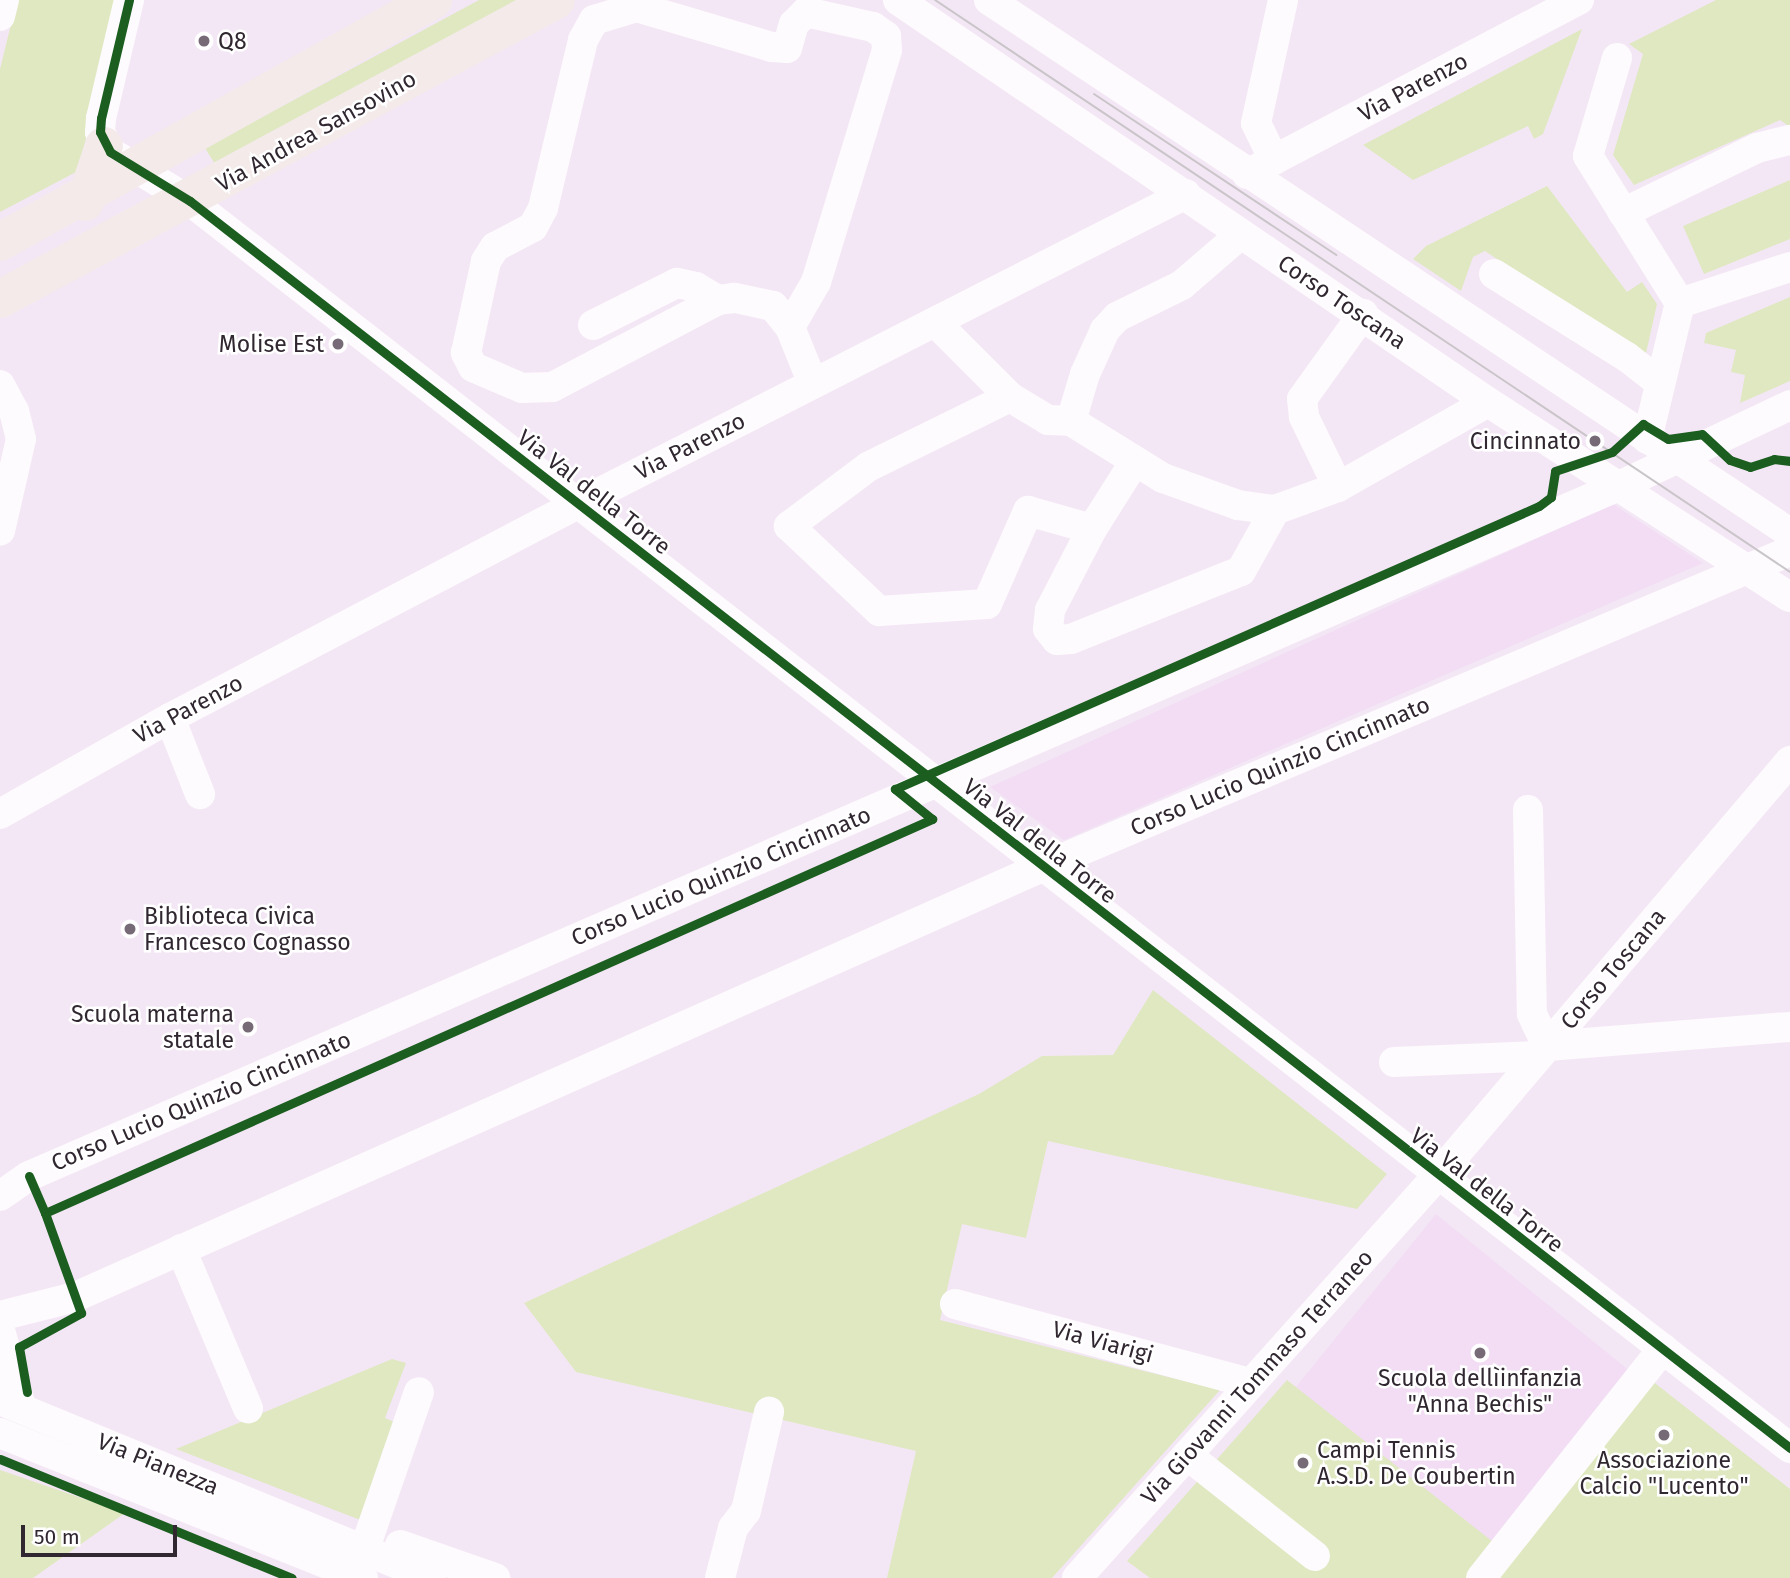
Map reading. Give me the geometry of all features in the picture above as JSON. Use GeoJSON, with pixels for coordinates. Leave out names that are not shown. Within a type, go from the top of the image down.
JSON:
{"type":"FeatureCollection","features":[{"type":"Feature","properties":{"kind":"main road"},"geometry":{"type":"LineString","coordinates":[[0,242],[87,194],[118,157],[433,0]]}},
{"type":"Feature","properties":{"kind":"main road","name":"Via Andrea Sansovino"},"geometry":{"type":"LineString","coordinates":[[0,299],[190,201],[556,0]]}},
{"type":"Feature","properties":{"kind":"main road"},"geometry":{"type":"LineString","coordinates":[[70,262],[87,194]]}},
{"type":"Feature","properties":{"kind":"street"},"geometry":{"type":"LineString","coordinates":[[0,16],[4,0]]}},
{"type":"Feature","properties":{"kind":"street"},"geometry":{"type":"LineString","coordinates":[[118,157],[101,118],[130,0]]}},
{"type":"Feature","properties":{"kind":"street","name":"Corso Toscana"},"geometry":{"type":"LineString","coordinates":[[898,0],[1363,314],[1488,402],[1790,597]]}},
{"type":"Feature","properties":{"kind":"street"},"geometry":{"type":"LineString","coordinates":[[989,0],[1790,533]]}},
{"type":"Feature","properties":{"kind":"street"},"geometry":{"type":"LineString","coordinates":[[1273,160],[1256,123],[1283,0]]}},
{"type":"Feature","properties":{"kind":"street","name":"Via Parenzo"},"geometry":{"type":"LineString","coordinates":[[1247,174],[1579,0]]}},
{"type":"Feature","properties":{"kind":"street"},"geometry":{"type":"LineString","coordinates":[[790,327],[816,282],[887,50],[886,36],[873,27],[806,12],[794,24],[787,48],[637,8],[594,20],[583,40],[543,208],[533,227],[495,247],[486,261],[466,353],[473,367],[494,379],[522,388],[552,387],[718,300],[734,298],[773,306],[790,327],[813,384]]}},
{"type":"Feature","properties":{"kind":"street"},"geometry":{"type":"LineString","coordinates":[[1617,58],[1588,156],[1680,303],[1647,439]]}},
{"type":"Feature","properties":{"kind":"street"},"geometry":{"type":"LineString","coordinates":[[1623,213],[1757,148],[1790,140]]}},
{"type":"Feature","properties":{"kind":"street","name":"Via Val della Torre"},"geometry":{"type":"LineString","coordinates":[[118,157],[190,201],[1437,1176],[1789,1446]]}},
{"type":"Feature","properties":{"kind":"street","name":"Via Parenzo"},"geometry":{"type":"LineString","coordinates":[[4,808],[577,504],[1186,194]]}},
{"type":"Feature","properties":{"kind":"street"},"geometry":{"type":"LineString","coordinates":[[1071,421],[1085,374],[1111,323],[1182,285],[1241,234]]}},
{"type":"Feature","properties":{"kind":"street"},"geometry":{"type":"LineString","coordinates":[[1680,303],[1790,267]]}},
{"type":"Feature","properties":{"kind":"street"},"geometry":{"type":"LineString","coordinates":[[1494,274],[1627,357],[1660,383]]}},
{"type":"Feature","properties":{"kind":"street"},"geometry":{"type":"LineString","coordinates":[[593,325],[677,283],[696,287],[718,300]]}},
{"type":"Feature","properties":{"kind":"street"},"geometry":{"type":"LineString","coordinates":[[1338,487],[1304,417],[1302,399],[1363,314]]}},
{"type":"Feature","properties":{"kind":"street"},"geometry":{"type":"LineString","coordinates":[[935,322],[1010,397],[1048,420],[1071,421],[1163,478],[1238,505],[1275,510],[1338,487],[1488,402]]}},
{"type":"Feature","properties":{"kind":"street"},"geometry":{"type":"LineString","coordinates":[[0,385],[14,411],[21,439],[0,530]]}},
{"type":"Feature","properties":{"kind":"street"},"geometry":{"type":"LineString","coordinates":[[1010,397],[867,467],[789,526],[879,611],[987,604],[1027,511],[1092,529]]}},
{"type":"Feature","properties":{"kind":"street","name":"Corso Lucio Quinzio Cincinnato"},"geometry":{"type":"LineString","coordinates":[[0,1196],[41,1170],[1619,486],[1790,405]]}},
{"type":"Feature","properties":{"kind":"street"},"geometry":{"type":"LineString","coordinates":[[1135,461],[1092,529],[1050,610],[1048,628],[1057,640],[1071,639],[1241,571],[1275,510]]}},
{"type":"Feature","properties":{"kind":"street","name":"Corso Lucio Quinzio Cincinnato"},"geometry":{"type":"LineString","coordinates":[[0,1316],[75,1297],[1042,867],[1790,551]]}},
{"type":"Feature","properties":{"kind":"street"},"geometry":{"type":"LineString","coordinates":[[170,718],[200,794]]}},
{"type":"Feature","properties":{"kind":"street","name":"Corso Toscana"},"geometry":{"type":"LineString","coordinates":[[1437,1176],[1790,761]]}},
{"type":"Feature","properties":{"kind":"street"},"geometry":{"type":"LineString","coordinates":[[1528,810],[1532,1014],[1543,1051]]}},
{"type":"Feature","properties":{"kind":"street"},"geometry":{"type":"LineString","coordinates":[[1394,1062],[1543,1051],[1790,1027]]}},
{"type":"Feature","properties":{"kind":"street","name":"Via Giovanni Tommaso Terraneo"},"geometry":{"type":"LineString","coordinates":[[1077,1578],[1437,1176]]}},
{"type":"Feature","properties":{"kind":"street"},"geometry":{"type":"LineString","coordinates":[[181,1250],[248,1408]]}},
{"type":"Feature","properties":{"kind":"street","name":"Via Viarigi"},"geometry":{"type":"LineString","coordinates":[[955,1304],[1250,1383]]}},
{"type":"Feature","properties":{"kind":"street"},"geometry":{"type":"LineString","coordinates":[[0,1330],[10,1404]]}},
{"type":"Feature","properties":{"kind":"street"},"geometry":{"type":"LineString","coordinates":[[1481,1578],[1662,1348]]}},
{"type":"Feature","properties":{"kind":"street"},"geometry":{"type":"LineString","coordinates":[[419,1392],[363,1559],[495,1578]]}},
{"type":"Feature","properties":{"kind":"street","name":"Via Pianezza"},"geometry":{"type":"LineString","coordinates":[[10,1404],[363,1559]]}},
{"type":"Feature","properties":{"kind":"street"},"geometry":{"type":"LineString","coordinates":[[720,1578],[733,1528],[746,1511],[769,1412]]}},
{"type":"Feature","properties":{"kind":"street","name":"Via Pianezza"},"geometry":{"type":"LineString","coordinates":[[0,1433],[363,1559],[432,1578]]}},
{"type":"Feature","properties":{"kind":"street"},"geometry":{"type":"LineString","coordinates":[[1187,1454],[1315,1556]]}},
{"type":"Feature","properties":{"kind":"shaded area"},"geometry":{"type":"Polygon","coordinates":[[[1613,504],[1703,563],[1064,840],[990,787],[1613,504]]]}},
{"type":"Feature","properties":{"kind":"shaded area"},"geometry":{"type":"Polygon","coordinates":[[[1436,1214],[1634,1374],[1494,1548],[1296,1387],[1436,1214]]]}},
{"type":"Feature","properties":{"kind":"green space"},"geometry":{"type":"Polygon","coordinates":[[[17,0],[120,0],[78,171],[0,212],[0,69],[17,0]]]}},
{"type":"Feature","properties":{"kind":"green space"},"geometry":{"type":"Polygon","coordinates":[[[479,0],[525,0],[218,169],[205,148],[479,0]]]}},
{"type":"Feature","properties":{"kind":"green space"},"geometry":{"type":"Polygon","coordinates":[[[1716,0],[1790,0],[1790,127],[1780,120],[1634,185],[1613,155],[1643,54],[1629,44],[1716,0]]]}},
{"type":"Feature","properties":{"kind":"green space"},"geometry":{"type":"Polygon","coordinates":[[[1582,29],[1543,134],[1534,139],[1528,126],[1413,180],[1363,145],[1582,29]]]}},
{"type":"Feature","properties":{"kind":"green space"},"geometry":{"type":"Polygon","coordinates":[[[1790,180],[1790,239],[1704,274],[1683,226],[1790,180]]]}},
{"type":"Feature","properties":{"kind":"green space"},"geometry":{"type":"Polygon","coordinates":[[[1547,186],[1627,292],[1642,282],[1657,304],[1645,358],[1485,251],[1473,257],[1461,291],[1413,259],[1426,246],[1547,186]]]}},
{"type":"Feature","properties":{"kind":"green space"},"geometry":{"type":"Polygon","coordinates":[[[1790,297],[1790,381],[1740,403],[1745,375],[1731,372],[1736,350],[1704,343],[1706,333],[1790,297]]]}},
{"type":"Feature","properties":{"kind":"green space"},"geometry":{"type":"Polygon","coordinates":[[[1153,990],[1387,1174],[1357,1209],[1048,1141],[1026,1238],[962,1224],[940,1320],[1220,1390],[1052,1578],[887,1578],[916,1451],[576,1372],[524,1303],[979,1094],[1042,1056],[1113,1055],[1153,990]]]}},
{"type":"Feature","properties":{"kind":"green space"},"geometry":{"type":"Polygon","coordinates":[[[392,1359],[406,1363],[385,1418],[399,1424],[363,1521],[176,1449],[392,1359]]]}},
{"type":"Feature","properties":{"kind":"green space"},"geometry":{"type":"Polygon","coordinates":[[[1287,1380],[1497,1545],[1651,1380],[1790,1489],[1790,1578],[1150,1578],[1127,1561],[1287,1380]]]}},
{"type":"Feature","properties":{"kind":"green space"},"geometry":{"type":"Polygon","coordinates":[[[0,1470],[125,1513],[33,1578],[0,1578],[0,1470]]]}},
{"type":"Feature","properties":{"kind":"tram line"},"geometry":{"type":"LineString","coordinates":[[935,0],[1790,572]]}},
{"type":"Feature","properties":{"kind":"tram line"},"geometry":{"type":"LineString","coordinates":[[1094,94],[1336,255]]}},
{"type":"Feature","properties":{"kind":"cycle path"},"geometry":{"type":"LineString","coordinates":[[129,0],[101,118],[100,132],[110,152],[190,201],[1790,1448]]}},
{"type":"Feature","properties":{"kind":"cycle path"},"geometry":{"type":"LineString","coordinates":[[29,1176],[45,1213],[932,819],[895,789],[1539,506],[1551,497],[1555,471],[1612,452],[1643,424],[1668,439],[1702,434],[1730,460],[1750,467],[1774,459],[1790,461]]}},
{"type":"Feature","properties":{"kind":"cycle path"},"geometry":{"type":"LineString","coordinates":[[27,1392],[19,1347],[81,1313],[45,1213]]}},
{"type":"Feature","properties":{"kind":"cycle path"},"geometry":{"type":"LineString","coordinates":[[0,1459],[292,1578]]}},
{"type":"Feature","properties":{"kind":"place","name":"Q8"},"geometry":{"type":"Point","coordinates":[204,41]}},
{"type":"Feature","properties":{"kind":"place","name":"Molise Est"},"geometry":{"type":"Point","coordinates":[338,344]}},
{"type":"Feature","properties":{"kind":"place","name":"Cincinnato"},"geometry":{"type":"Point","coordinates":[1595,441]}},
{"type":"Feature","properties":{"kind":"place","name":"Biblioteca Civica Francesco Cognasso"},"geometry":{"type":"Point","coordinates":[130,929]}},
{"type":"Feature","properties":{"kind":"place","name":"Scuola materna statale"},"geometry":{"type":"Point","coordinates":[248,1027]}},
{"type":"Feature","properties":{"kind":"place","name":"Scuola dellìinfanzia \"Anna Bechis\""},"geometry":{"type":"Point","coordinates":[1480,1353]}},
{"type":"Feature","properties":{"kind":"place","name":"Associazione Calcio \"Lucento\""},"geometry":{"type":"Point","coordinates":[1664,1435]}},
{"type":"Feature","properties":{"kind":"place","name":"Campi Tennis A.S.D. De Coubertin"},"geometry":{"type":"Point","coordinates":[1303,1463]}}]}
